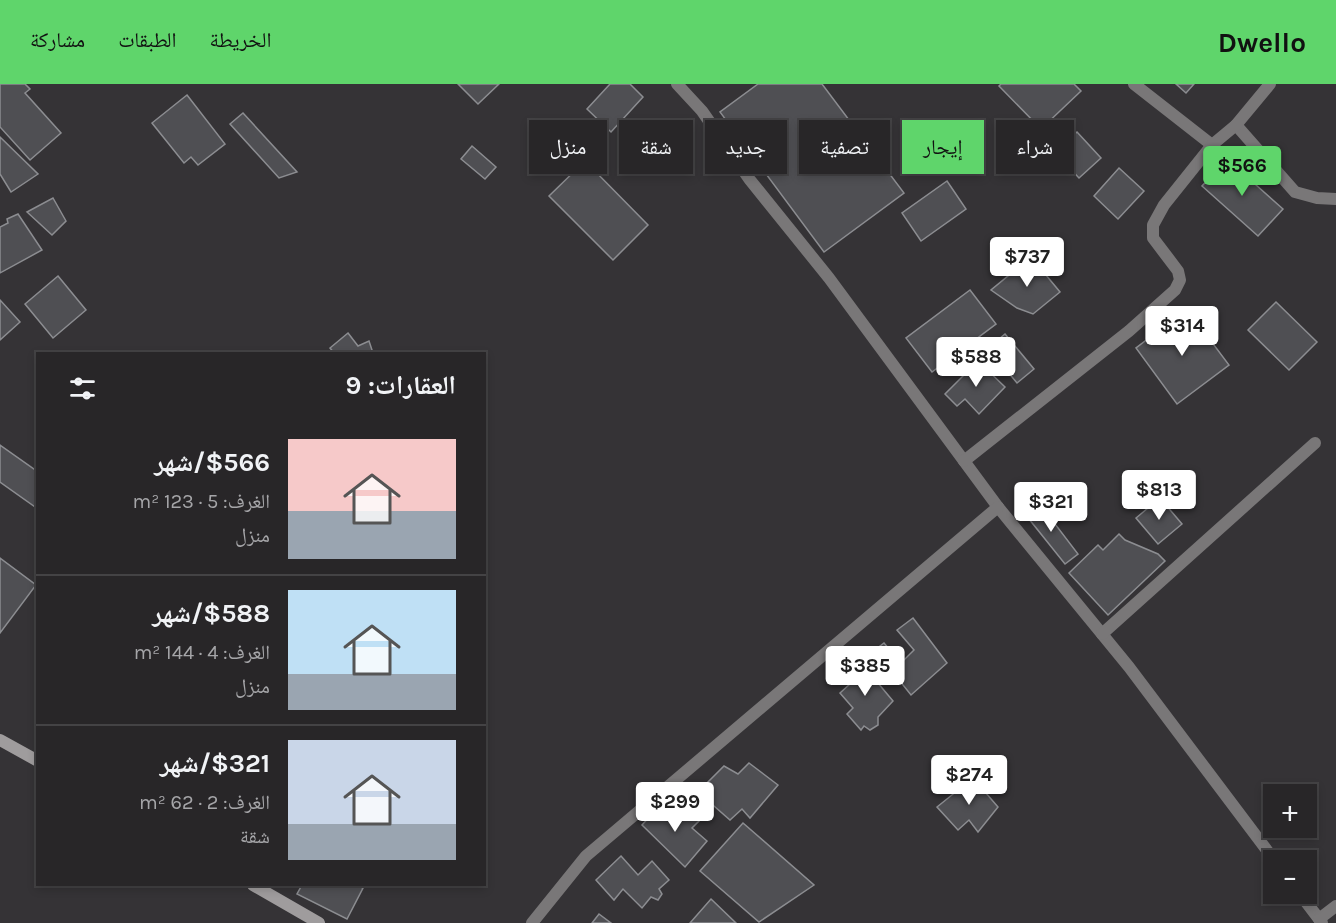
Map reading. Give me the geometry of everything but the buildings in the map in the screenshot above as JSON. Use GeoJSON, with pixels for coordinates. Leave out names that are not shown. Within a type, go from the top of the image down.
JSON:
{"type":"FeatureCollection","features":[{"type":"Feature","properties":{"kind":"street"},"geometry":{"type":"LineString","coordinates":[[677,84],[702,111],[750,180],[829,278],[998,507],[1102,634],[1267,850]]}},
{"type":"Feature","properties":{"kind":"street"},"geometry":{"type":"LineString","coordinates":[[1134,84],[1212,145]]}},
{"type":"Feature","properties":{"kind":"street"},"geometry":{"type":"LineString","coordinates":[[964,461],[1129,331],[1175,290],[1180,280],[1178,271],[1153,238],[1153,225],[1164,205],[1212,145],[1236,125],[1270,84]]}},
{"type":"Feature","properties":{"kind":"street"},"geometry":{"type":"LineString","coordinates":[[1236,125],[1295,192],[1317,198],[1336,199]]}},
{"type":"Feature","properties":{"kind":"street"},"geometry":{"type":"LineString","coordinates":[[1102,634],[1315,443]]}},
{"type":"Feature","properties":{"kind":"street"},"geometry":{"type":"LineString","coordinates":[[532,923],[586,856],[998,507]]}},
{"type":"Feature","properties":{"kind":"street"},"geometry":{"type":"LineString","coordinates":[[0,740],[36,760]]}},
{"type":"Feature","properties":{"kind":"street"},"geometry":{"type":"LineString","coordinates":[[255,886],[319,923]]}},
{"type":"Feature","properties":{"kind":"street"},"geometry":{"type":"LineString","coordinates":[[1307,904],[1320,921],[1336,906]]}}]}
